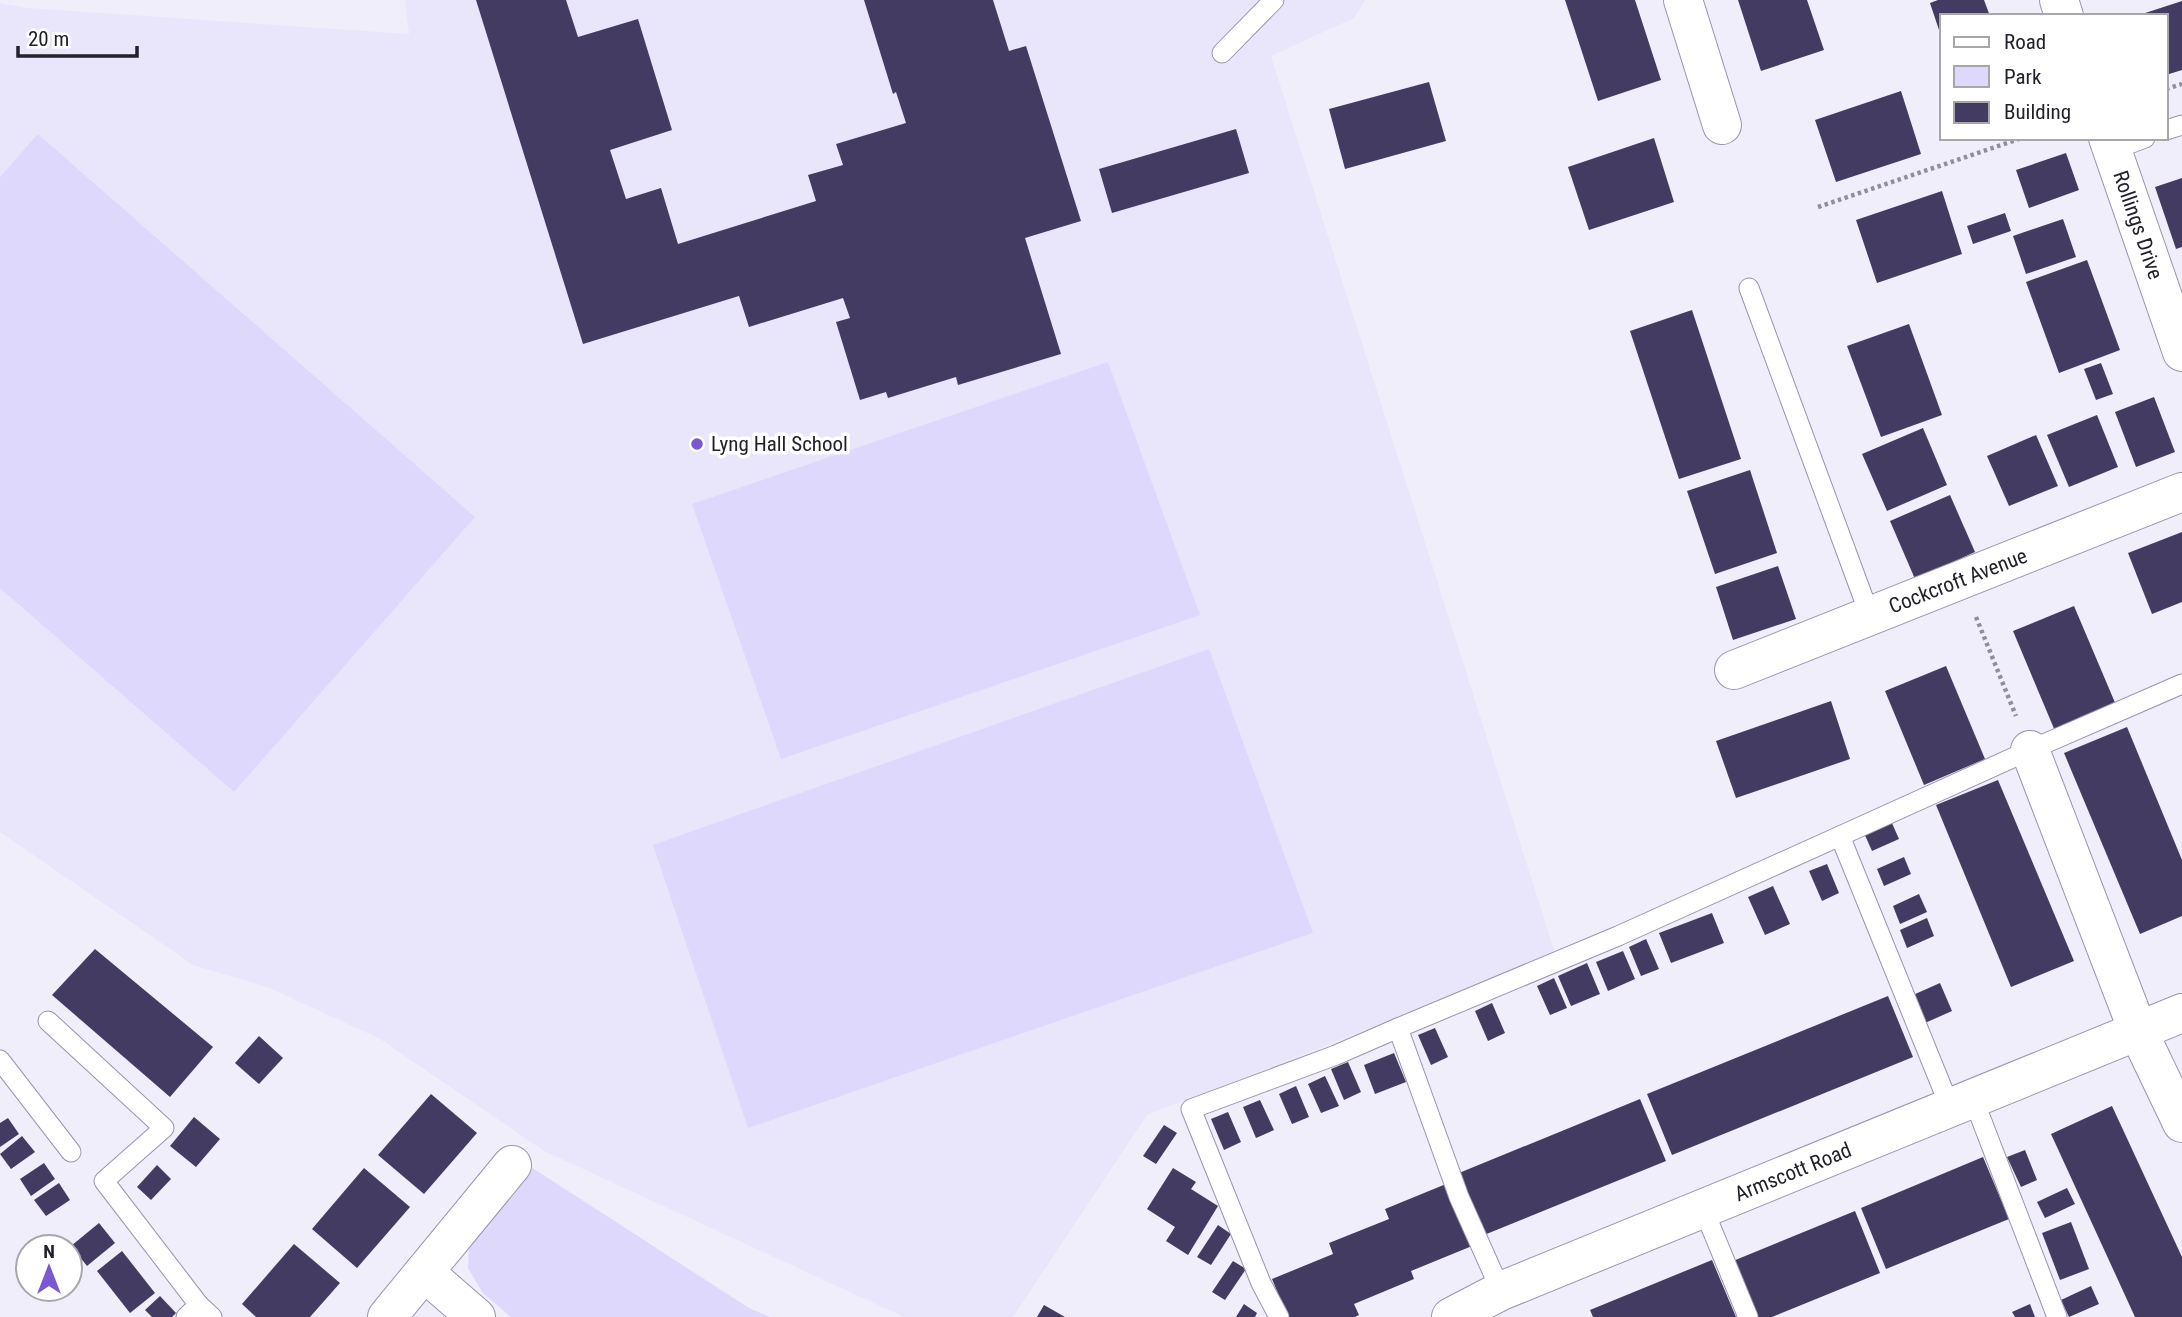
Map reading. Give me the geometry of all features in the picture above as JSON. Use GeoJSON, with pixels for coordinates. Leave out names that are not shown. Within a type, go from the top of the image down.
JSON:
{"type":"FeatureCollection","features":[{"type":"Feature","properties":{"kind":"street"},"geometry":{"type":"LineString","coordinates":[[1683,0],[1722,125]]}},
{"type":"Feature","properties":{"kind":"street","name":"Rollings Drive"},"geometry":{"type":"LineString","coordinates":[[2122,142],[2182,352]]}},
{"type":"Feature","properties":{"kind":"street","name":"Cockcroft Avenue"},"geometry":{"type":"LineString","coordinates":[[1734,670],[2182,492]]}},
{"type":"Feature","properties":{"kind":"street"},"geometry":{"type":"LineString","coordinates":[[2030,750],[2138,1031],[2182,1122]]}},
{"type":"Feature","properties":{"kind":"street","name":"Armscott Road"},"geometry":{"type":"LineString","coordinates":[[1451,1317],[1501,1291],[2182,1013]]}},
{"type":"Feature","properties":{"kind":"street"},"geometry":{"type":"LineString","coordinates":[[387,1317],[512,1165]]}},
{"type":"Feature","properties":{"kind":"street"},"geometry":{"type":"LineString","coordinates":[[424,1272],[476,1317]]}},
{"type":"Feature","properties":{"kind":"lane"},"geometry":{"type":"LineString","coordinates":[[1222,53],[1274,0]]}},
{"type":"Feature","properties":{"kind":"lane"},"geometry":{"type":"LineString","coordinates":[[1749,288],[1870,616]]}},
{"type":"Feature","properties":{"kind":"lane"},"geometry":{"type":"LineString","coordinates":[[1279,1317],[1261,1283],[1191,1109],[1336,1055],[1618,936],[2182,684]]}},
{"type":"Feature","properties":{"kind":"lane"},"geometry":{"type":"LineString","coordinates":[[1840,836],[2057,1317]]}},
{"type":"Feature","properties":{"kind":"lane"},"geometry":{"type":"LineString","coordinates":[[48,1021],[164,1128],[104,1181],[199,1313]]}},
{"type":"Feature","properties":{"kind":"lane"},"geometry":{"type":"LineString","coordinates":[[1398,1028],[1460,1197],[1501,1291]]}},
{"type":"Feature","properties":{"kind":"lane"},"geometry":{"type":"LineString","coordinates":[[0,1060],[71,1152]]}},
{"type":"Feature","properties":{"kind":"lane"},"geometry":{"type":"LineString","coordinates":[[1703,1208],[1748,1317]]}},
{"type":"Feature","properties":{"kind":"path"},"geometry":{"type":"LineString","coordinates":[[1818,207],[2016,140]]}},
{"type":"Feature","properties":{"kind":"path"},"geometry":{"type":"LineString","coordinates":[[1961,580],[2030,750]]}},
{"type":"Feature","properties":{"kind":"shaded area","name":"Lyng Hall School"},"geometry":{"type":"Polygon","coordinates":[[[405,0],[1365,0],[1354,18],[1271,56],[1556,956],[1147,1115],[1013,1317],[904,1317],[544,1151],[380,1039],[270,988],[193,965],[0,832],[0,3],[28,8],[409,34],[405,0]]]}},
{"type":"Feature","properties":{"kind":"green space"},"geometry":{"type":"Polygon","coordinates":[[[38,134],[475,517],[234,792],[0,588],[0,177],[38,134]]]}},
{"type":"Feature","properties":{"kind":"green space"},"geometry":{"type":"Polygon","coordinates":[[[1108,362],[1200,615],[781,759],[692,504],[1108,362]]]}},
{"type":"Feature","properties":{"kind":"green space"},"geometry":{"type":"Polygon","coordinates":[[[1209,649],[1313,933],[748,1128],[653,845],[1209,649]]]}},
{"type":"Feature","properties":{"kind":"green space"},"geometry":{"type":"Polygon","coordinates":[[[531,1167],[749,1308],[770,1317],[511,1317],[483,1293],[468,1268],[469,1246],[531,1167]]]}},
{"type":"Feature","properties":{"kind":"building"},"geometry":{"type":"Polygon","coordinates":[[[476,0],[566,0],[578,37],[638,19],[672,130],[610,150],[626,199],[661,188],[678,244],[816,201],[808,175],[843,165],[836,144],[906,123],[896,92],[893,94],[864,0],[993,0],[1009,51],[1026,46],[1081,221],[1025,238],[1061,354],[958,385],[956,377],[888,398],[886,392],[860,400],[836,322],[850,318],[843,298],[749,327],[739,296],[583,344],[476,0]]]}},
{"type":"Feature","properties":{"kind":"building"},"geometry":{"type":"Polygon","coordinates":[[[1565,0],[1635,0],[1661,80],[1598,101],[1565,0]]]}},
{"type":"Feature","properties":{"kind":"building"},"geometry":{"type":"Polygon","coordinates":[[[1738,0],[1807,0],[1824,50],[1761,71],[1738,0]]]}},
{"type":"Feature","properties":{"kind":"building"},"geometry":{"type":"Polygon","coordinates":[[[1938,0],[1984,0],[1989,14],[1940,14],[1940,33],[1930,3],[1938,0]]]}},
{"type":"Feature","properties":{"kind":"building"},"geometry":{"type":"Polygon","coordinates":[[[2182,1],[2182,70],[2168,74],[2168,14],[2142,14],[2182,1]]]}},
{"type":"Feature","properties":{"kind":"building"},"geometry":{"type":"Polygon","coordinates":[[[1429,82],[1446,141],[1345,169],[1329,109],[1429,82]]]}},
{"type":"Feature","properties":{"kind":"building"},"geometry":{"type":"Polygon","coordinates":[[[1901,91],[1921,154],[1836,182],[1815,120],[1901,91]]]}},
{"type":"Feature","properties":{"kind":"building"},"geometry":{"type":"Polygon","coordinates":[[[1236,129],[1249,173],[1112,213],[1099,169],[1236,129]]]}},
{"type":"Feature","properties":{"kind":"building"},"geometry":{"type":"Polygon","coordinates":[[[1654,138],[1674,202],[1589,230],[1568,167],[1654,138]]]}},
{"type":"Feature","properties":{"kind":"building"},"geometry":{"type":"Polygon","coordinates":[[[2066,153],[2079,190],[2029,208],[2016,170],[2066,153]]]}},
{"type":"Feature","properties":{"kind":"building"},"geometry":{"type":"Polygon","coordinates":[[[2182,178],[2182,247],[2176,249],[2155,187],[2182,178]]]}},
{"type":"Feature","properties":{"kind":"building"},"geometry":{"type":"Polygon","coordinates":[[[1942,191],[1962,254],[1877,283],[1856,220],[1942,191]]]}},
{"type":"Feature","properties":{"kind":"building"},"geometry":{"type":"Polygon","coordinates":[[[2005,213],[2011,231],[1973,244],[1967,226],[2005,213]]]}},
{"type":"Feature","properties":{"kind":"building"},"geometry":{"type":"Polygon","coordinates":[[[2063,219],[2076,257],[2026,274],[2013,236],[2063,219]]]}},
{"type":"Feature","properties":{"kind":"building"},"geometry":{"type":"Polygon","coordinates":[[[2087,260],[2120,350],[2059,373],[2026,282],[2087,260]]]}},
{"type":"Feature","properties":{"kind":"building"},"geometry":{"type":"Polygon","coordinates":[[[1692,310],[1741,459],[1679,479],[1630,331],[1692,310]]]}},
{"type":"Feature","properties":{"kind":"building"},"geometry":{"type":"Polygon","coordinates":[[[1909,324],[1942,415],[1881,437],[1847,346],[1909,324]]]}},
{"type":"Feature","properties":{"kind":"building"},"geometry":{"type":"Polygon","coordinates":[[[2101,363],[2113,394],[2096,400],[2084,369],[2101,363]]]}},
{"type":"Feature","properties":{"kind":"building"},"geometry":{"type":"Polygon","coordinates":[[[2154,397],[2175,452],[2136,467],[2115,412],[2154,397]]]}},
{"type":"Feature","properties":{"kind":"building"},"geometry":{"type":"Polygon","coordinates":[[[2097,415],[2118,467],[2069,487],[2047,435],[2097,415]]]}},
{"type":"Feature","properties":{"kind":"building"},"geometry":{"type":"Polygon","coordinates":[[[1923,428],[1947,485],[1887,511],[1862,454],[1923,428]]]}},
{"type":"Feature","properties":{"kind":"building"},"geometry":{"type":"Polygon","coordinates":[[[2036,435],[2058,486],[2009,506],[1987,456],[2036,435]]]}},
{"type":"Feature","properties":{"kind":"building"},"geometry":{"type":"Polygon","coordinates":[[[1750,470],[1777,553],[1715,574],[1687,491],[1750,470]]]}},
{"type":"Feature","properties":{"kind":"building"},"geometry":{"type":"Polygon","coordinates":[[[1950,495],[1975,552],[1915,579],[1890,521],[1950,495]]]}},
{"type":"Feature","properties":{"kind":"building"},"geometry":{"type":"Polygon","coordinates":[[[2182,532],[2182,602],[2152,614],[2128,553],[2182,532]]]}},
{"type":"Feature","properties":{"kind":"building"},"geometry":{"type":"Polygon","coordinates":[[[1778,566],[1796,619],[1733,640],[1716,587],[1778,566]]]}},
{"type":"Feature","properties":{"kind":"building"},"geometry":{"type":"Polygon","coordinates":[[[2074,606],[2116,705],[2055,731],[2013,631],[2074,606]]]}},
{"type":"Feature","properties":{"kind":"building"},"geometry":{"type":"Polygon","coordinates":[[[1946,666],[1985,759],[1924,785],[1885,691],[1946,666]]]}},
{"type":"Feature","properties":{"kind":"building"},"geometry":{"type":"Polygon","coordinates":[[[1831,701],[1850,759],[1736,798],[1716,741],[1831,701]]]}},
{"type":"Feature","properties":{"kind":"building"},"geometry":{"type":"Polygon","coordinates":[[[2127,727],[2182,860],[2182,916],[2140,934],[2064,753],[2127,727]]]}},
{"type":"Feature","properties":{"kind":"building"},"geometry":{"type":"Polygon","coordinates":[[[1998,780],[2074,961],[2011,987],[1936,805],[1998,780]]]}},
{"type":"Feature","properties":{"kind":"building"},"geometry":{"type":"Polygon","coordinates":[[[1891,821],[1899,839],[1872,851],[1864,833],[1891,821]]]}},
{"type":"Feature","properties":{"kind":"building"},"geometry":{"type":"Polygon","coordinates":[[[1904,857],[1911,874],[1884,886],[1877,869],[1904,857]]]}},
{"type":"Feature","properties":{"kind":"building"},"geometry":{"type":"Polygon","coordinates":[[[1827,864],[1839,893],[1822,901],[1809,871],[1827,864]]]}},
{"type":"Feature","properties":{"kind":"building"},"geometry":{"type":"Polygon","coordinates":[[[1773,886],[1790,924],[1765,935],[1748,897],[1773,886]]]}},
{"type":"Feature","properties":{"kind":"building"},"geometry":{"type":"Polygon","coordinates":[[[1919,894],[1927,912],[1900,924],[1893,906],[1919,894]]]}},
{"type":"Feature","properties":{"kind":"building"},"geometry":{"type":"Polygon","coordinates":[[[1712,913],[1724,943],[1671,963],[1659,933],[1712,913]]]}},
{"type":"Feature","properties":{"kind":"building"},"geometry":{"type":"Polygon","coordinates":[[[1927,918],[1934,936],[1907,948],[1900,930],[1927,918]]]}},
{"type":"Feature","properties":{"kind":"building"},"geometry":{"type":"Polygon","coordinates":[[[1646,939],[1659,969],[1641,976],[1629,947],[1646,939]]]}},
{"type":"Feature","properties":{"kind":"building"},"geometry":{"type":"Polygon","coordinates":[[[95,949],[213,1047],[170,1097],[52,995],[95,949]]]}},
{"type":"Feature","properties":{"kind":"building"},"geometry":{"type":"Polygon","coordinates":[[[1623,951],[1635,979],[1608,991],[1596,962],[1623,951]]]}},
{"type":"Feature","properties":{"kind":"building"},"geometry":{"type":"Polygon","coordinates":[[[1587,963],[1600,994],[1571,1006],[1558,976],[1587,963]]]}},
{"type":"Feature","properties":{"kind":"building"},"geometry":{"type":"Polygon","coordinates":[[[1554,978],[1567,1008],[1550,1015],[1537,986],[1554,978]]]}},
{"type":"Feature","properties":{"kind":"building"},"geometry":{"type":"Polygon","coordinates":[[[1940,983],[1952,1011],[1925,1023],[1913,995],[1940,983]]]}},
{"type":"Feature","properties":{"kind":"building"},"geometry":{"type":"Polygon","coordinates":[[[1888,996],[1913,1057],[1672,1155],[1647,1094],[1888,996]]]}},
{"type":"Feature","properties":{"kind":"building"},"geometry":{"type":"Polygon","coordinates":[[[1492,1003],[1505,1033],[1488,1041],[1475,1011],[1492,1003]]]}},
{"type":"Feature","properties":{"kind":"building"},"geometry":{"type":"Polygon","coordinates":[[[1435,1028],[1448,1057],[1431,1065],[1418,1035],[1435,1028]]]}},
{"type":"Feature","properties":{"kind":"building"},"geometry":{"type":"Polygon","coordinates":[[[259,1036],[283,1058],[259,1084],[235,1063],[259,1036]]]}},
{"type":"Feature","properties":{"kind":"building"},"geometry":{"type":"Polygon","coordinates":[[[1394,1053],[1406,1082],[1375,1094],[1364,1065],[1394,1053]]]}},
{"type":"Feature","properties":{"kind":"building"},"geometry":{"type":"Polygon","coordinates":[[[1348,1062],[1361,1092],[1344,1100],[1331,1069],[1348,1062]]]}},
{"type":"Feature","properties":{"kind":"building"},"geometry":{"type":"Polygon","coordinates":[[[1325,1076],[1339,1106],[1321,1113],[1308,1084],[1325,1076]]]}},
{"type":"Feature","properties":{"kind":"building"},"geometry":{"type":"Polygon","coordinates":[[[1296,1086],[1309,1117],[1292,1124],[1279,1094],[1296,1086]]]}},
{"type":"Feature","properties":{"kind":"building"},"geometry":{"type":"Polygon","coordinates":[[[431,1094],[477,1133],[424,1194],[378,1155],[431,1094]]]}},
{"type":"Feature","properties":{"kind":"building"},"geometry":{"type":"Polygon","coordinates":[[[1640,1099],[1666,1161],[1484,1235],[1459,1173],[1640,1099]]]}},
{"type":"Feature","properties":{"kind":"building"},"geometry":{"type":"Polygon","coordinates":[[[1260,1100],[1274,1130],[1256,1138],[1243,1107],[1260,1100]]]}},
{"type":"Feature","properties":{"kind":"building"},"geometry":{"type":"Polygon","coordinates":[[[2112,1106],[2182,1257],[2182,1317],[2135,1317],[2051,1134],[2112,1106]]]}},
{"type":"Feature","properties":{"kind":"building"},"geometry":{"type":"Polygon","coordinates":[[[1228,1112],[1241,1142],[1224,1150],[1211,1119],[1228,1112]]]}},
{"type":"Feature","properties":{"kind":"building"},"geometry":{"type":"Polygon","coordinates":[[[194,1117],[220,1139],[196,1167],[170,1146],[194,1117]]]}},
{"type":"Feature","properties":{"kind":"building"},"geometry":{"type":"Polygon","coordinates":[[[8,1118],[19,1134],[0,1147],[0,1123],[8,1118]]]}},
{"type":"Feature","properties":{"kind":"building"},"geometry":{"type":"Polygon","coordinates":[[[1164,1125],[1177,1133],[1156,1164],[1143,1156],[1164,1125]]]}},
{"type":"Feature","properties":{"kind":"building"},"geometry":{"type":"Polygon","coordinates":[[[22,1136],[35,1152],[11,1169],[0,1154],[22,1136]]]}},
{"type":"Feature","properties":{"kind":"building"},"geometry":{"type":"Polygon","coordinates":[[[2025,1150],[2037,1180],[2021,1187],[2007,1157],[2025,1150]]]}},
{"type":"Feature","properties":{"kind":"building"},"geometry":{"type":"Polygon","coordinates":[[[1983,1157],[2009,1219],[1886,1269],[1861,1208],[1983,1157]]]}},
{"type":"Feature","properties":{"kind":"building"},"geometry":{"type":"Polygon","coordinates":[[[44,1163],[55,1179],[31,1196],[20,1179],[44,1163]]]}},
{"type":"Feature","properties":{"kind":"building"},"geometry":{"type":"Polygon","coordinates":[[[157,1165],[171,1179],[151,1200],[137,1187],[157,1165]]]}},
{"type":"Feature","properties":{"kind":"building"},"geometry":{"type":"Polygon","coordinates":[[[364,1168],[410,1207],[357,1268],[312,1229],[364,1168]]]}},
{"type":"Feature","properties":{"kind":"building"},"geometry":{"type":"Polygon","coordinates":[[[1173,1168],[1196,1182],[1191,1189],[1218,1206],[1188,1255],[1166,1241],[1175,1227],[1147,1209],[1173,1168]]]}},
{"type":"Feature","properties":{"kind":"building"},"geometry":{"type":"Polygon","coordinates":[[[59,1183],[70,1200],[46,1216],[34,1200],[59,1183]]]}},
{"type":"Feature","properties":{"kind":"building"},"geometry":{"type":"Polygon","coordinates":[[[1446,1184],[1472,1246],[1411,1271],[1414,1279],[1354,1304],[1359,1315],[1355,1317],[1288,1317],[1272,1279],[1333,1254],[1329,1243],[1389,1219],[1385,1209],[1446,1184]]]}},
{"type":"Feature","properties":{"kind":"building"},"geometry":{"type":"Polygon","coordinates":[[[2067,1188],[2075,1204],[2045,1218],[2037,1202],[2067,1188]]]}},
{"type":"Feature","properties":{"kind":"building"},"geometry":{"type":"Polygon","coordinates":[[[1855,1211],[1880,1273],[1772,1317],[1756,1317],[1733,1261],[1855,1211]]]}},
{"type":"Feature","properties":{"kind":"building"},"geometry":{"type":"Polygon","coordinates":[[[2071,1222],[2089,1269],[2060,1280],[2042,1233],[2071,1222]]]}},
{"type":"Feature","properties":{"kind":"building"},"geometry":{"type":"Polygon","coordinates":[[[99,1223],[115,1243],[87,1266],[84,1262],[84,1235],[99,1223]]]}},
{"type":"Feature","properties":{"kind":"building"},"geometry":{"type":"Polygon","coordinates":[[[1218,1225],[1231,1234],[1211,1265],[1197,1257],[1218,1225]]]}},
{"type":"Feature","properties":{"kind":"building"},"geometry":{"type":"Polygon","coordinates":[[[294,1244],[340,1283],[310,1317],[256,1317],[242,1304],[294,1244]]]}},
{"type":"Feature","properties":{"kind":"building"},"geometry":{"type":"Polygon","coordinates":[[[122,1251],[155,1293],[130,1313],[97,1271],[122,1251]]]}},
{"type":"Feature","properties":{"kind":"building"},"geometry":{"type":"Polygon","coordinates":[[[1712,1260],[1736,1317],[1593,1317],[1590,1310],[1712,1260]]]}},
{"type":"Feature","properties":{"kind":"building"},"geometry":{"type":"Polygon","coordinates":[[[1233,1261],[1246,1269],[1225,1300],[1212,1292],[1233,1261]]]}},
{"type":"Feature","properties":{"kind":"building"},"geometry":{"type":"Polygon","coordinates":[[[2091,1286],[2099,1304],[2069,1317],[2061,1300],[2091,1286]]]}},
{"type":"Feature","properties":{"kind":"building"},"geometry":{"type":"Polygon","coordinates":[[[160,1296],[176,1313],[172,1317],[152,1317],[145,1310],[160,1296]]]}},
{"type":"Feature","properties":{"kind":"building"},"geometry":{"type":"Polygon","coordinates":[[[1244,1304],[1257,1313],[1255,1317],[1236,1317],[1244,1304]]]}},
{"type":"Feature","properties":{"kind":"building"},"geometry":{"type":"Polygon","coordinates":[[[2030,1304],[2035,1317],[2015,1317],[2012,1312],[2030,1304]]]}},
{"type":"Feature","properties":{"kind":"building"},"geometry":{"type":"Polygon","coordinates":[[[1044,1305],[1065,1317],[1037,1317],[1044,1305]]]}},
{"type":"Feature","properties":{"kind":"place","name":"Lyng Hall School"},"geometry":{"type":"Point","coordinates":[697,444]}}]}
